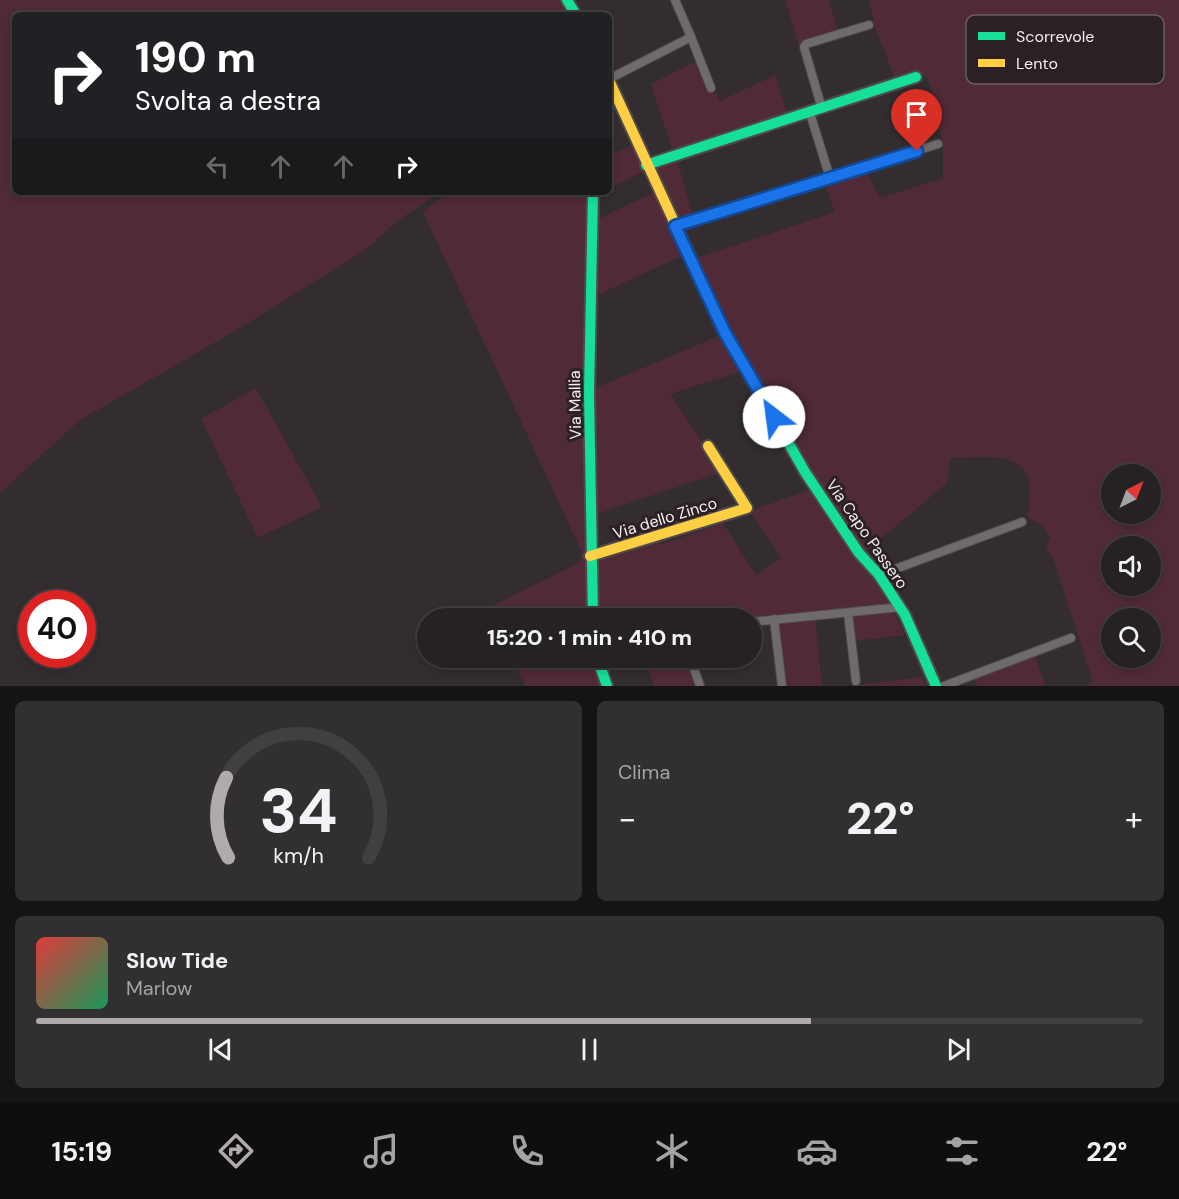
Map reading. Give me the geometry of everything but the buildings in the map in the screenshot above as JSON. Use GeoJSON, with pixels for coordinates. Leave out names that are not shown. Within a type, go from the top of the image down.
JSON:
{"type":"FeatureCollection","features":[{"type":"Feature","properties":{"kind":"street"},"geometry":{"type":"LineString","coordinates":[[675,0],[711,88]]}},
{"type":"Feature","properties":{"kind":"street"},"geometry":{"type":"LineString","coordinates":[[822,109],[804,48],[806,44],[868,25]]}},
{"type":"Feature","properties":{"kind":"street"},"geometry":{"type":"LineString","coordinates":[[612,77],[691,37]]}},
{"type":"Feature","properties":{"kind":"street"},"geometry":{"type":"LineString","coordinates":[[646,165],[810,113],[916,76]]}},
{"type":"Feature","properties":{"kind":"street","name":"Via Capo Passero"},"geometry":{"type":"LineString","coordinates":[[612,86],[646,165],[725,333],[805,472],[859,553],[879,575],[901,607],[922,649],[936,686]]}},
{"type":"Feature","properties":{"kind":"street"},"geometry":{"type":"LineString","coordinates":[[810,113],[830,178]]}},
{"type":"Feature","properties":{"kind":"street"},"geometry":{"type":"LineString","coordinates":[[675,226],[938,144]]}},
{"type":"Feature","properties":{"kind":"street","name":"Via Mallia"},"geometry":{"type":"LineString","coordinates":[[593,608],[590,556],[589,346],[594,195]]}},
{"type":"Feature","properties":{"kind":"street","name":"Via dello Zinco"},"geometry":{"type":"LineString","coordinates":[[590,556],[747,508],[748,505],[708,446]]}},
{"type":"Feature","properties":{"kind":"street"},"geometry":{"type":"LineString","coordinates":[[879,575],[1022,522]]}},
{"type":"Feature","properties":{"kind":"street"},"geometry":{"type":"LineString","coordinates":[[762,621],[901,607]]}},
{"type":"Feature","properties":{"kind":"street"},"geometry":{"type":"LineString","coordinates":[[848,613],[856,681]]}},
{"type":"Feature","properties":{"kind":"street"},"geometry":{"type":"LineString","coordinates":[[774,619],[782,686]]}},
{"type":"Feature","properties":{"kind":"street"},"geometry":{"type":"LineString","coordinates":[[944,686],[1071,638]]}},
{"type":"Feature","properties":{"kind":"street"},"geometry":{"type":"LineString","coordinates":[[601,668],[607,686]]}},
{"type":"Feature","properties":{"kind":"street"},"geometry":{"type":"LineString","coordinates":[[694,668],[700,686]]}},
{"type":"Feature","properties":{"kind":"shaded area"},"geometry":{"type":"Polygon","coordinates":[[[0,0],[562,0],[570,12],[12,12],[12,195],[436,195],[396,222],[365,250],[343,264],[235,331],[80,420],[0,493],[0,0]]]}},
{"type":"Feature","properties":{"kind":"shaded area"},"geometry":{"type":"Polygon","coordinates":[[[785,0],[829,0],[838,31],[799,45],[785,0]]]}},
{"type":"Feature","properties":{"kind":"shaded area"},"geometry":{"type":"Polygon","coordinates":[[[869,0],[1179,0],[1179,686],[1084,686],[1093,682],[1053,558],[1046,547],[1050,537],[1041,525],[1027,517],[1030,495],[1028,479],[1023,468],[1013,462],[986,457],[950,458],[947,483],[869,549],[860,550],[772,407],[693,259],[835,212],[825,183],[866,170],[880,198],[943,178],[943,145],[928,78],[915,72],[896,82],[875,27],[869,0]]]}},
{"type":"Feature","properties":{"kind":"shaded area"},"geometry":{"type":"Polygon","coordinates":[[[696,61],[712,93],[716,93],[720,101],[775,75],[788,117],[673,153],[651,84],[696,61]]]}},
{"type":"Feature","properties":{"kind":"shaded area"},"geometry":{"type":"Polygon","coordinates":[[[633,145],[645,171],[612,187],[612,155],[633,145]]]}},
{"type":"Feature","properties":{"kind":"shaded area"},"geometry":{"type":"Polygon","coordinates":[[[677,159],[693,217],[676,222],[654,172],[657,171],[656,166],[677,159]]]}},
{"type":"Feature","properties":{"kind":"shaded area"},"geometry":{"type":"Polygon","coordinates":[[[655,192],[684,255],[593,297],[596,220],[655,192]]]}},
{"type":"Feature","properties":{"kind":"shaded area"},"geometry":{"type":"Polygon","coordinates":[[[446,195],[590,195],[586,562],[588,608],[488,608],[575,565],[581,560],[581,550],[423,212],[446,195]]]}},
{"type":"Feature","properties":{"kind":"shaded area"},"geometry":{"type":"Polygon","coordinates":[[[721,335],[743,371],[670,394],[722,472],[593,515],[593,389],[721,335]]]}},
{"type":"Feature","properties":{"kind":"shaded area"},"geometry":{"type":"Polygon","coordinates":[[[256,388],[322,507],[258,538],[201,419],[256,388]]]}},
{"type":"Feature","properties":{"kind":"shaded area"},"geometry":{"type":"Polygon","coordinates":[[[813,489],[890,604],[762,619],[762,608],[595,608],[593,559],[658,538],[660,545],[723,523],[756,575],[781,558],[749,511],[813,489]]]}},
{"type":"Feature","properties":{"kind":"shaded area"},"geometry":{"type":"Polygon","coordinates":[[[893,611],[905,635],[854,641],[851,616],[893,611]]]}},
{"type":"Feature","properties":{"kind":"shaded area"},"geometry":{"type":"Polygon","coordinates":[[[815,618],[822,686],[786,686],[779,623],[815,618]]]}},
{"type":"Feature","properties":{"kind":"shaded area"},"geometry":{"type":"Polygon","coordinates":[[[1034,654],[1046,686],[977,686],[974,678],[1034,654]]]}},
{"type":"Feature","properties":{"kind":"shaded area"},"geometry":{"type":"Polygon","coordinates":[[[516,668],[598,668],[604,686],[525,686],[516,668]]]}},
{"type":"Feature","properties":{"kind":"shaded area"},"geometry":{"type":"Polygon","coordinates":[[[648,668],[691,668],[697,686],[654,686],[648,668]]]}},
{"type":"Feature","properties":{"kind":"shaded area"},"geometry":{"type":"Polygon","coordinates":[[[922,677],[926,686],[848,686],[922,677]]]}},
{"type":"Feature","properties":{"kind":"traffic: fast"},"geometry":{"type":"LineString","coordinates":[[567,0],[574,12]]}},
{"type":"Feature","properties":{"kind":"traffic: fast"},"geometry":{"type":"LineString","coordinates":[[646,165],[916,77]]}},
{"type":"Feature","properties":{"kind":"traffic: fast"},"geometry":{"type":"LineString","coordinates":[[593,195],[589,393],[593,608]]}},
{"type":"Feature","properties":{"kind":"traffic: fast"},"geometry":{"type":"LineString","coordinates":[[780,428],[805,472],[859,553],[879,575],[905,615],[936,686]]}},
{"type":"Feature","properties":{"kind":"traffic: fast"},"geometry":{"type":"LineString","coordinates":[[601,668],[607,686]]}},
{"type":"Feature","properties":{"kind":"traffic: slow"},"geometry":{"type":"LineString","coordinates":[[612,87],[725,333],[780,428]]}},
{"type":"Feature","properties":{"kind":"traffic: slow"},"geometry":{"type":"LineString","coordinates":[[590,556],[747,508],[708,446]]}},
{"type":"Feature","properties":{"kind":"route"},"geometry":{"type":"LineString","coordinates":[[774,417],[725,333],[675,226],[917,151]]}}]}
